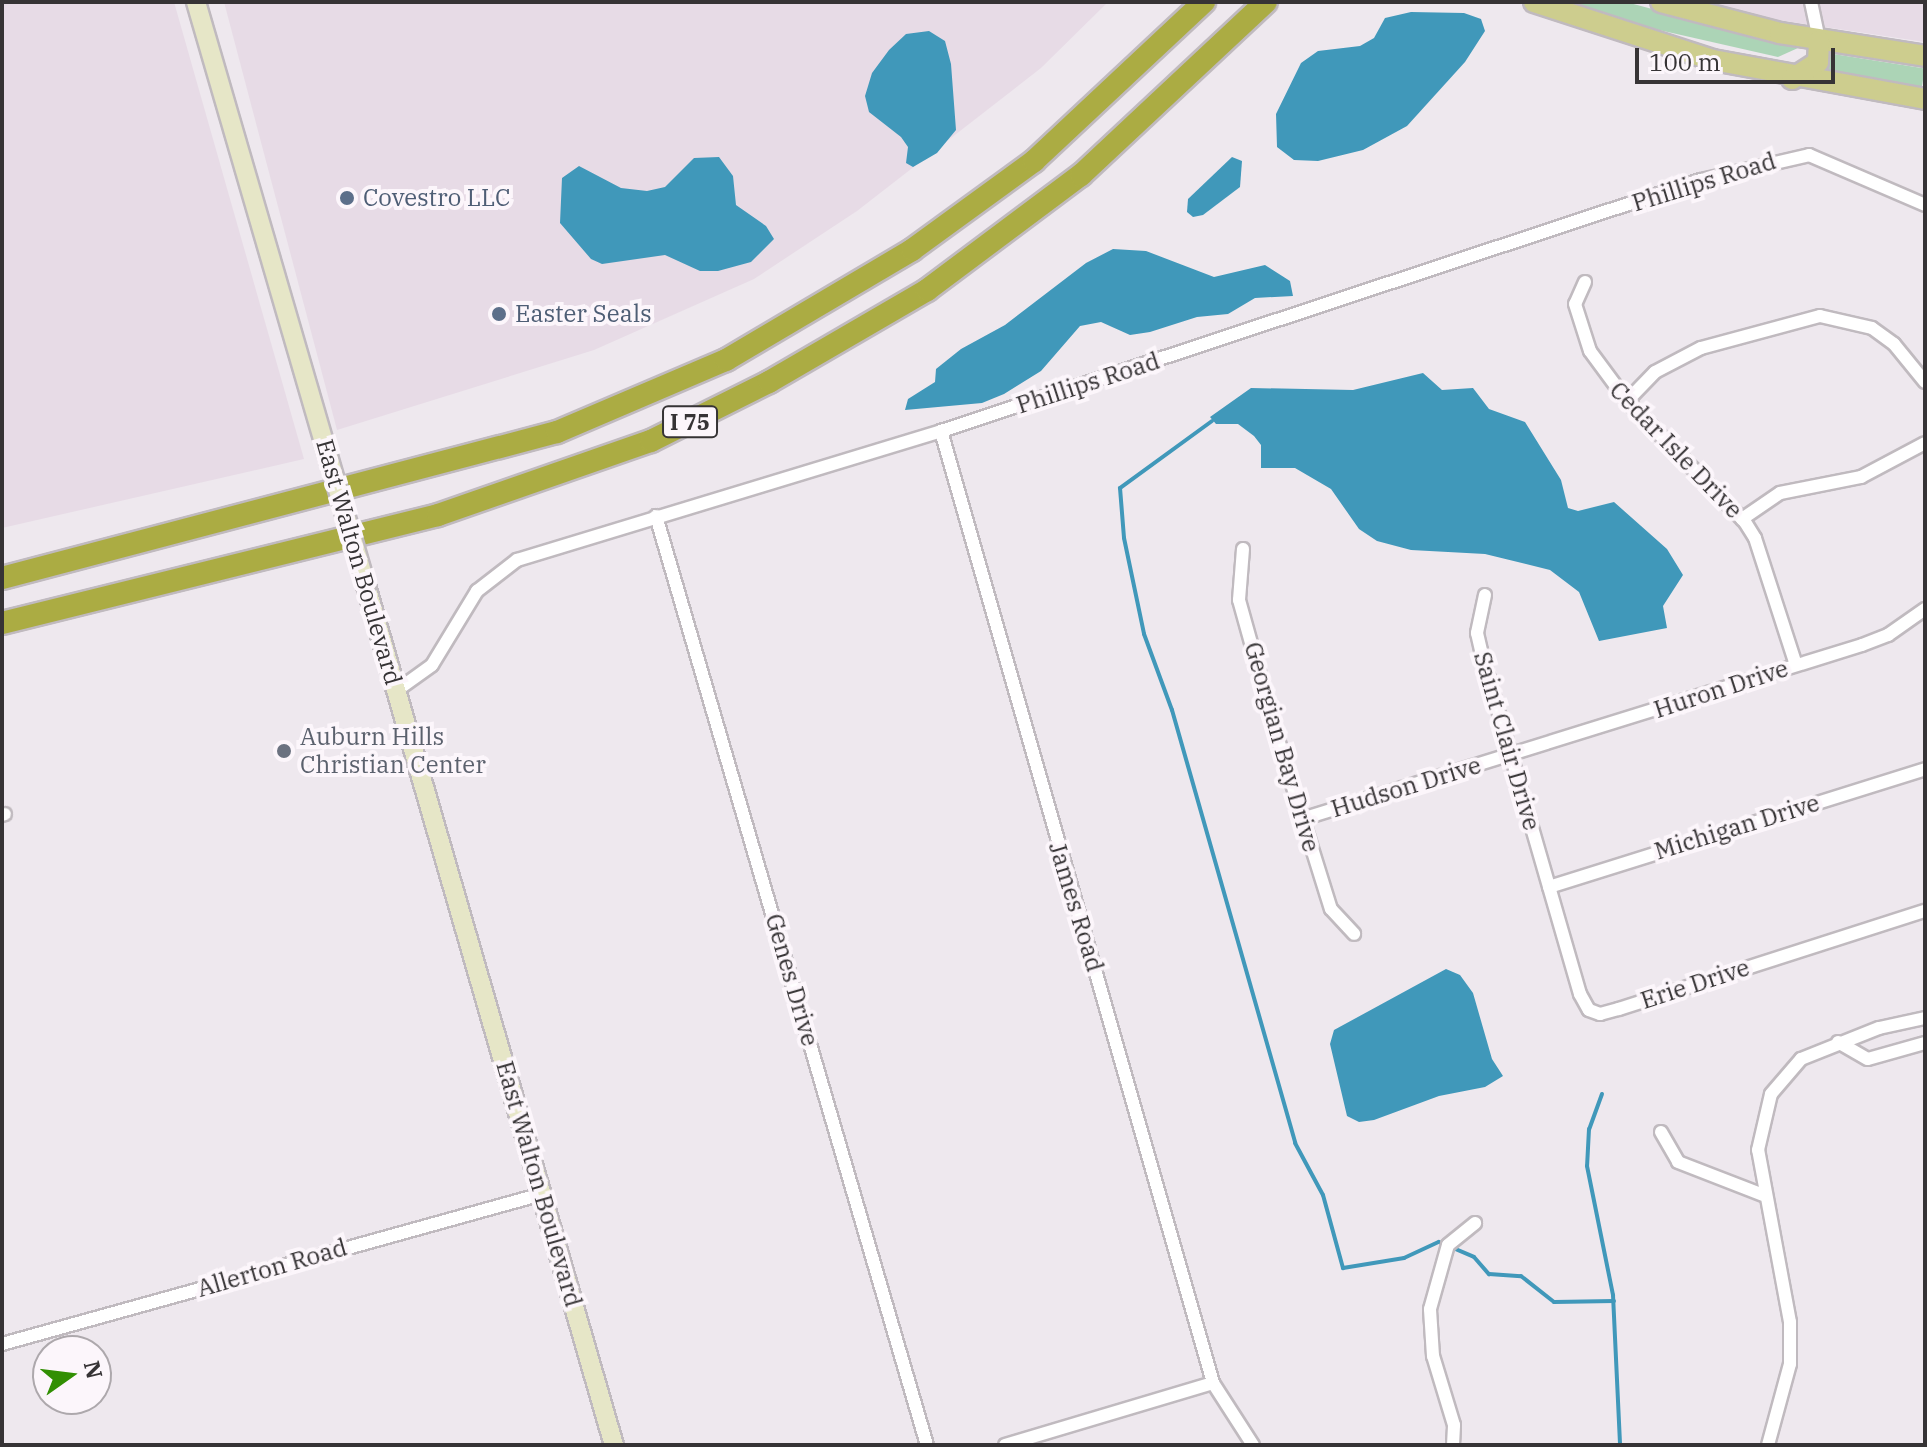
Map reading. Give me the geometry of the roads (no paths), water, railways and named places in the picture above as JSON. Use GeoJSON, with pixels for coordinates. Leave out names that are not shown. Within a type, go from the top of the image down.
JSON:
{"type":"FeatureCollection","features":[{"type":"Feature","properties":{"kind":"highway","name":"I 75"},"geometry":{"type":"LineString","coordinates":[[2,578],[557,432],[726,360],[912,250],[1034,161],[1204,2]]}},
{"type":"Feature","properties":{"kind":"highway","name":"I 75"},"geometry":{"type":"LineString","coordinates":[[2,623],[438,515],[651,441],[769,382],[927,290],[1081,175],[1266,2]]}},
{"type":"Feature","properties":{"kind":"main road","name":"East Walton Boulevard"},"geometry":{"type":"LineString","coordinates":[[196,2],[614,1445]]}},
{"type":"Feature","properties":{"kind":"main road"},"geometry":{"type":"LineString","coordinates":[[1534,2],[1663,47],[1792,79],[1925,99]]}},
{"type":"Feature","properties":{"kind":"main road"},"geometry":{"type":"LineString","coordinates":[[1661,2],[1819,41],[1925,56]]}},
{"type":"Feature","properties":{"kind":"main road"},"geometry":{"type":"LineString","coordinates":[[1792,79],[1818,62],[1819,41]]}},
{"type":"Feature","properties":{"kind":"street"},"geometry":{"type":"LineString","coordinates":[[1811,2],[1819,41]]}},
{"type":"Feature","properties":{"kind":"street","name":"Phillips Road"},"geometry":{"type":"LineString","coordinates":[[396,691],[432,665],[477,591],[517,560],[941,431],[1701,180],[1792,156],[1832,161],[1925,205]]}},
{"type":"Feature","properties":{"kind":"street","name":"Cedar Isle Drive"},"geometry":{"type":"LineString","coordinates":[[1585,282],[1575,304],[1579,323],[1600,369],[1742,519],[1755,538],[1796,665]]}},
{"type":"Feature","properties":{"kind":"street"},"geometry":{"type":"LineString","coordinates":[[1627,401],[1655,372],[1701,348],[1820,316],[1872,328],[1894,344],[1925,382]]}},
{"type":"Feature","properties":{"kind":"street","name":"James Road"},"geometry":{"type":"LineString","coordinates":[[941,431],[1213,1383],[1253,1445]]}},
{"type":"Feature","properties":{"kind":"street"},"geometry":{"type":"LineString","coordinates":[[1742,519],[1780,493],[1861,477],[1925,443]]}},
{"type":"Feature","properties":{"kind":"street","name":"Genes Drive"},"geometry":{"type":"LineString","coordinates":[[656,516],[927,1445]]}},
{"type":"Feature","properties":{"kind":"street","name":"Georgian Bay Drive"},"geometry":{"type":"LineString","coordinates":[[1243,549],[1239,600],[1302,819],[1331,909],[1354,934]]}},
{"type":"Feature","properties":{"kind":"street","name":"Saint Clair Drive"},"geometry":{"type":"LineString","coordinates":[[1485,595],[1477,633],[1549,887]]}},
{"type":"Feature","properties":{"kind":"street","name":"Huron Drive"},"geometry":{"type":"LineString","coordinates":[[1510,754],[1888,635],[1925,609]]}},
{"type":"Feature","properties":{"kind":"street","name":"Hudson Drive"},"geometry":{"type":"LineString","coordinates":[[1302,819],[1510,754]]}},
{"type":"Feature","properties":{"kind":"street","name":"Michigan Drive"},"geometry":{"type":"LineString","coordinates":[[1549,887],[1925,769]]}},
{"type":"Feature","properties":{"kind":"street","name":"Erie Drive"},"geometry":{"type":"LineString","coordinates":[[1549,887],[1580,994],[1589,1010],[1600,1014],[1925,911]]}},
{"type":"Feature","properties":{"kind":"street"},"geometry":{"type":"LineString","coordinates":[[1768,1445],[1790,1364],[1790,1322],[1780,1251],[1763,1195],[1758,1150],[1771,1094],[1801,1059],[1838,1042],[1925,1018]]}},
{"type":"Feature","properties":{"kind":"street"},"geometry":{"type":"LineString","coordinates":[[1838,1042],[1868,1059],[1925,1043]]}},
{"type":"Feature","properties":{"kind":"street"},"geometry":{"type":"LineString","coordinates":[[1661,1132],[1678,1162],[1763,1195]]}},
{"type":"Feature","properties":{"kind":"street","name":"Allerton Road"},"geometry":{"type":"LineString","coordinates":[[2,1344],[542,1194]]}},
{"type":"Feature","properties":{"kind":"street"},"geometry":{"type":"LineString","coordinates":[[1453,1445],[1454,1425],[1433,1356],[1430,1309],[1448,1245],[1475,1223]]}},
{"type":"Feature","properties":{"kind":"street"},"geometry":{"type":"LineString","coordinates":[[1005,1445],[1049,1439],[1213,1383]]}},
{"type":"Feature","properties":{"kind":"water"},"geometry":{"type":"Polygon","coordinates":[[[1411,12],[1464,13],[1481,19],[1485,31],[1465,62],[1407,126],[1363,150],[1318,161],[1294,160],[1277,147],[1276,114],[1301,63],[1318,51],[1360,46],[1374,38],[1385,18],[1411,12]]]}},
{"type":"Feature","properties":{"kind":"water"},"geometry":{"type":"Polygon","coordinates":[[[929,31],[945,41],[951,64],[956,130],[937,153],[913,167],[906,163],[908,147],[901,137],[869,112],[865,96],[872,73],[889,50],[906,34],[929,31]]]}},
{"type":"Feature","properties":{"kind":"water"},"geometry":{"type":"Polygon","coordinates":[[[719,157],[733,176],[736,205],[766,226],[774,239],[751,262],[718,271],[700,271],[665,255],[602,264],[591,259],[560,223],[562,178],[579,166],[621,188],[647,191],[665,187],[694,158],[719,157]]]}},
{"type":"Feature","properties":{"kind":"water"},"geometry":{"type":"Polygon","coordinates":[[[1232,157],[1242,161],[1240,187],[1203,215],[1193,217],[1187,212],[1188,199],[1232,157]]]}},
{"type":"Feature","properties":{"kind":"water"},"geometry":{"type":"Polygon","coordinates":[[[1113,249],[1146,251],[1214,277],[1265,265],[1290,281],[1293,296],[1255,298],[1228,314],[1197,317],[1130,335],[1101,322],[1080,326],[1041,371],[1004,394],[982,403],[905,410],[908,399],[935,382],[936,369],[961,349],[1005,325],[1086,263],[1113,249]]]}},
{"type":"Feature","properties":{"kind":"water"},"geometry":{"type":"Polygon","coordinates":[[[1423,373],[1442,390],[1473,388],[1489,409],[1525,422],[1561,480],[1568,508],[1578,511],[1614,502],[1667,549],[1683,575],[1663,606],[1667,628],[1599,641],[1579,592],[1550,570],[1485,554],[1411,550],[1377,541],[1359,529],[1331,489],[1295,468],[1261,468],[1261,445],[1254,436],[1238,424],[1216,424],[1210,417],[1251,388],[1353,390],[1423,373]]]}},
{"type":"Feature","properties":{"kind":"water"},"geometry":{"type":"Polygon","coordinates":[[[1446,969],[1460,975],[1473,993],[1492,1059],[1503,1076],[1485,1087],[1439,1096],[1374,1120],[1359,1122],[1347,1116],[1330,1044],[1334,1030],[1446,969]]]}},
{"type":"Feature","properties":{"kind":"waterway"},"geometry":{"type":"LineString","coordinates":[[1212,421],[1120,488],[1124,538],[1144,634],[1172,710],[1295,1143],[1323,1195],[1343,1268],[1404,1258],[1439,1242],[1474,1257],[1489,1274],[1521,1276],[1554,1302],[1614,1301]]}},
{"type":"Feature","properties":{"kind":"waterway"},"geometry":{"type":"LineString","coordinates":[[1602,1094],[1589,1129],[1587,1166],[1613,1295],[1620,1445]]}},
{"type":"Feature","properties":{"kind":"place","name":"Covestro LLC"},"geometry":{"type":"Point","coordinates":[347,198]}},
{"type":"Feature","properties":{"kind":"place","name":"Easter Seals"},"geometry":{"type":"Point","coordinates":[499,314]}},
{"type":"Feature","properties":{"kind":"place","name":"Auburn Hills Christian Center"},"geometry":{"type":"Point","coordinates":[284,751]}}]}
